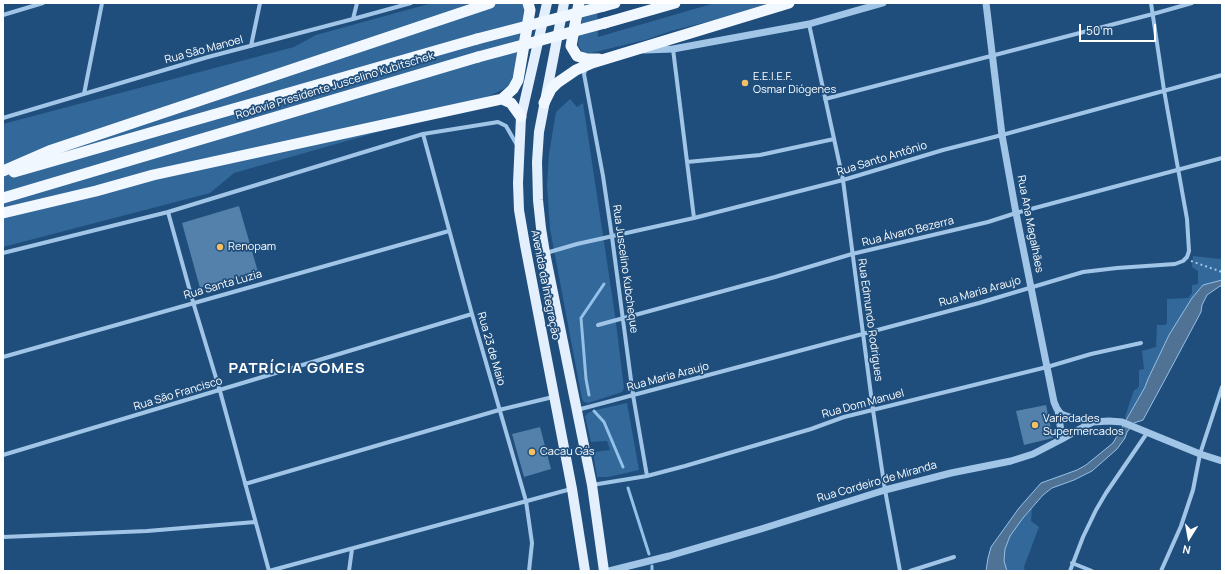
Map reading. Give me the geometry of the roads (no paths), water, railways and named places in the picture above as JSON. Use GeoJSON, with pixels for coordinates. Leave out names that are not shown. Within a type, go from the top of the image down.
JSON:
{"type":"FeatureCollection","features":[{"type":"Feature","properties":{"kind":"highway"},"geometry":{"type":"LineString","coordinates":[[3,171],[49,151],[490,3]]}},
{"type":"Feature","properties":{"kind":"highway"},"geometry":{"type":"LineString","coordinates":[[3,213],[96,191],[153,174],[502,99],[513,89],[518,80],[530,10],[528,3]]}},
{"type":"Feature","properties":{"kind":"highway"},"geometry":{"type":"LineString","coordinates":[[579,3],[571,46],[577,56],[586,59],[601,60]]}},
{"type":"Feature","properties":{"kind":"highway","name":"Rodovia Presidente Juscelino Kubitschek"},"geometry":{"type":"LineString","coordinates":[[3,176],[477,39],[615,3]]}},
{"type":"Feature","properties":{"kind":"highway","name":"Rodovia Presidente Juscelino Kubitschek"},"geometry":{"type":"LineString","coordinates":[[3,198],[478,57],[675,3]]}},
{"type":"Feature","properties":{"kind":"highway"},"geometry":{"type":"LineString","coordinates":[[544,103],[551,89],[557,83],[565,76],[587,65],[789,3]]}},
{"type":"Feature","properties":{"kind":"highway"},"geometry":{"type":"LineString","coordinates":[[502,99],[511,104],[521,117]]}},
{"type":"Feature","properties":{"kind":"main road","name":"Avenida da Integração"},"geometry":{"type":"LineString","coordinates":[[547,3],[521,117],[518,183],[519,210],[572,489],[585,571]]}},
{"type":"Feature","properties":{"kind":"main road","name":"Avenida da Integração"},"geometry":{"type":"LineString","coordinates":[[564,3],[539,132],[536,181],[540,228],[592,485],[604,571]]}},
{"type":"Feature","properties":{"kind":"street"},"geometry":{"type":"LineString","coordinates":[[3,15],[43,3]]}},
{"type":"Feature","properties":{"kind":"street"},"geometry":{"type":"LineString","coordinates":[[84,94],[102,3]]}},
{"type":"Feature","properties":{"kind":"street"},"geometry":{"type":"LineString","coordinates":[[251,46],[260,3]]}},
{"type":"Feature","properties":{"kind":"street"},"geometry":{"type":"LineString","coordinates":[[353,20],[356,3]]}},
{"type":"Feature","properties":{"kind":"street","name":"Rua São Manoel"},"geometry":{"type":"LineString","coordinates":[[3,118],[208,57],[353,20],[411,3]]}},
{"type":"Feature","properties":{"kind":"street"},"geometry":{"type":"LineString","coordinates":[[630,51],[673,49],[809,24],[883,3]]}},
{"type":"Feature","properties":{"kind":"street","name":"Rua Ana Magalhães"},"geometry":{"type":"LineString","coordinates":[[986,3],[1002,135],[1046,367],[1057,409],[1062,439]]}},
{"type":"Feature","properties":{"kind":"street"},"geometry":{"type":"LineString","coordinates":[[1151,3],[1164,90],[1179,170]]}},
{"type":"Feature","properties":{"kind":"street"},"geometry":{"type":"LineString","coordinates":[[825,99],[1192,3]]}},
{"type":"Feature","properties":{"kind":"street","name":"Rua Edmundo Rodrigues"},"geometry":{"type":"LineString","coordinates":[[809,24],[843,180],[873,410],[885,490],[900,571]]}},
{"type":"Feature","properties":{"kind":"street"},"geometry":{"type":"LineString","coordinates":[[673,49],[694,218]]}},
{"type":"Feature","properties":{"kind":"street","name":"Rua Juscelino Kubcheque"},"geometry":{"type":"LineString","coordinates":[[587,65],[584,74],[603,176],[633,395],[647,476]]}},
{"type":"Feature","properties":{"kind":"street","name":"Rua Santo Antônio"},"geometry":{"type":"LineString","coordinates":[[545,253],[577,244],[694,218],[843,180],[943,150],[1222,75]]}},
{"type":"Feature","properties":{"kind":"street"},"geometry":{"type":"LineString","coordinates":[[3,253],[205,202],[220,196],[423,134],[498,122],[506,126],[519,149]]}},
{"type":"Feature","properties":{"kind":"street","name":"Rua 23 de Maio"},"geometry":{"type":"LineString","coordinates":[[423,134],[472,314],[526,501],[532,543],[529,571]]}},
{"type":"Feature","properties":{"kind":"street"},"geometry":{"type":"LineString","coordinates":[[687,162],[760,155],[834,139]]}},
{"type":"Feature","properties":{"kind":"street","name":"Rua Álvaro Bezerra"},"geometry":{"type":"LineString","coordinates":[[598,326],[852,254],[988,222],[1016,213],[1222,158]]}},
{"type":"Feature","properties":{"kind":"street","name":"Rua Maria Araujo"},"geometry":{"type":"LineString","coordinates":[[577,410],[863,334],[1031,288],[1083,272],[1175,264],[1187,257],[1189,251],[1187,219],[1179,170]]}},
{"type":"Feature","properties":{"kind":"street"},"geometry":{"type":"LineString","coordinates":[[168,212],[220,391],[269,571],[572,489]]}},
{"type":"Feature","properties":{"kind":"street","name":"Rua Santa Luzia"},"geometry":{"type":"LineString","coordinates":[[3,357],[449,230]]}},
{"type":"Feature","properties":{"kind":"street","name":"Rua São Francisco"},"geometry":{"type":"LineString","coordinates":[[3,455],[472,314]]}},
{"type":"Feature","properties":{"kind":"street","name":"Rua Dom Manuel"},"geometry":{"type":"LineString","coordinates":[[592,485],[647,476],[685,466],[844,417],[1046,367],[1091,354],[1141,343]]}},
{"type":"Feature","properties":{"kind":"street"},"geometry":{"type":"LineString","coordinates":[[1161,571],[1181,526],[1193,490],[1200,454],[1222,387]]}},
{"type":"Feature","properties":{"kind":"street"},"geometry":{"type":"LineString","coordinates":[[245,484],[500,410],[554,396]]}},
{"type":"Feature","properties":{"kind":"street"},"geometry":{"type":"LineString","coordinates":[[1057,409],[1061,414],[1069,417],[1093,422]]}},
{"type":"Feature","properties":{"kind":"street","name":"Rua Cordeiro de Miranda"},"geometry":{"type":"LineString","coordinates":[[609,571],[670,556],[885,490],[951,473],[1011,461],[1033,454],[1093,422],[1122,422],[1200,454],[1222,461]]}},
{"type":"Feature","properties":{"kind":"street"},"geometry":{"type":"LineString","coordinates":[[1070,571],[1083,536],[1096,510],[1147,432]]}},
{"type":"Feature","properties":{"kind":"street"},"geometry":{"type":"LineString","coordinates":[[3,537],[147,531],[255,522]]}},
{"type":"Feature","properties":{"kind":"street"},"geometry":{"type":"LineString","coordinates":[[349,571],[352,549]]}},
{"type":"Feature","properties":{"kind":"street"},"geometry":{"type":"LineString","coordinates":[[910,571],[954,557]]}},
{"type":"Feature","properties":{"kind":"street"},"geometry":{"type":"LineString","coordinates":[[1072,563],[1092,571]]}},
{"type":"Feature","properties":{"kind":"waterway"},"geometry":{"type":"LineString","coordinates":[[589,395],[586,379],[581,318],[604,284]]}},
{"type":"Feature","properties":{"kind":"waterway"},"geometry":{"type":"LineString","coordinates":[[594,411],[604,422],[623,467]]}},
{"type":"Feature","properties":{"kind":"waterway"},"geometry":{"type":"LineString","coordinates":[[628,488],[649,554]]}},
{"type":"Feature","properties":{"kind":"waterway"},"geometry":{"type":"LineString","coordinates":[[652,566],[652,571]]}},
{"type":"Feature","properties":{"kind":"place","name":"E.E.I.E.F. Osmar Diógenes"},"geometry":{"type":"Point","coordinates":[745,83]}},
{"type":"Feature","properties":{"kind":"place","name":"Renopam"},"geometry":{"type":"Point","coordinates":[220,247]}},
{"type":"Feature","properties":{"kind":"place","name":"Variedades Supermercados"},"geometry":{"type":"Point","coordinates":[1035,425]}},
{"type":"Feature","properties":{"kind":"place","name":"Cacau Gás"},"geometry":{"type":"Point","coordinates":[532,452]}},
{"type":"Feature","properties":{"kind":"district","name":"PATRÍCIA GOMES"},"geometry":{"type":"Point","coordinates":[297,369]}}]}
